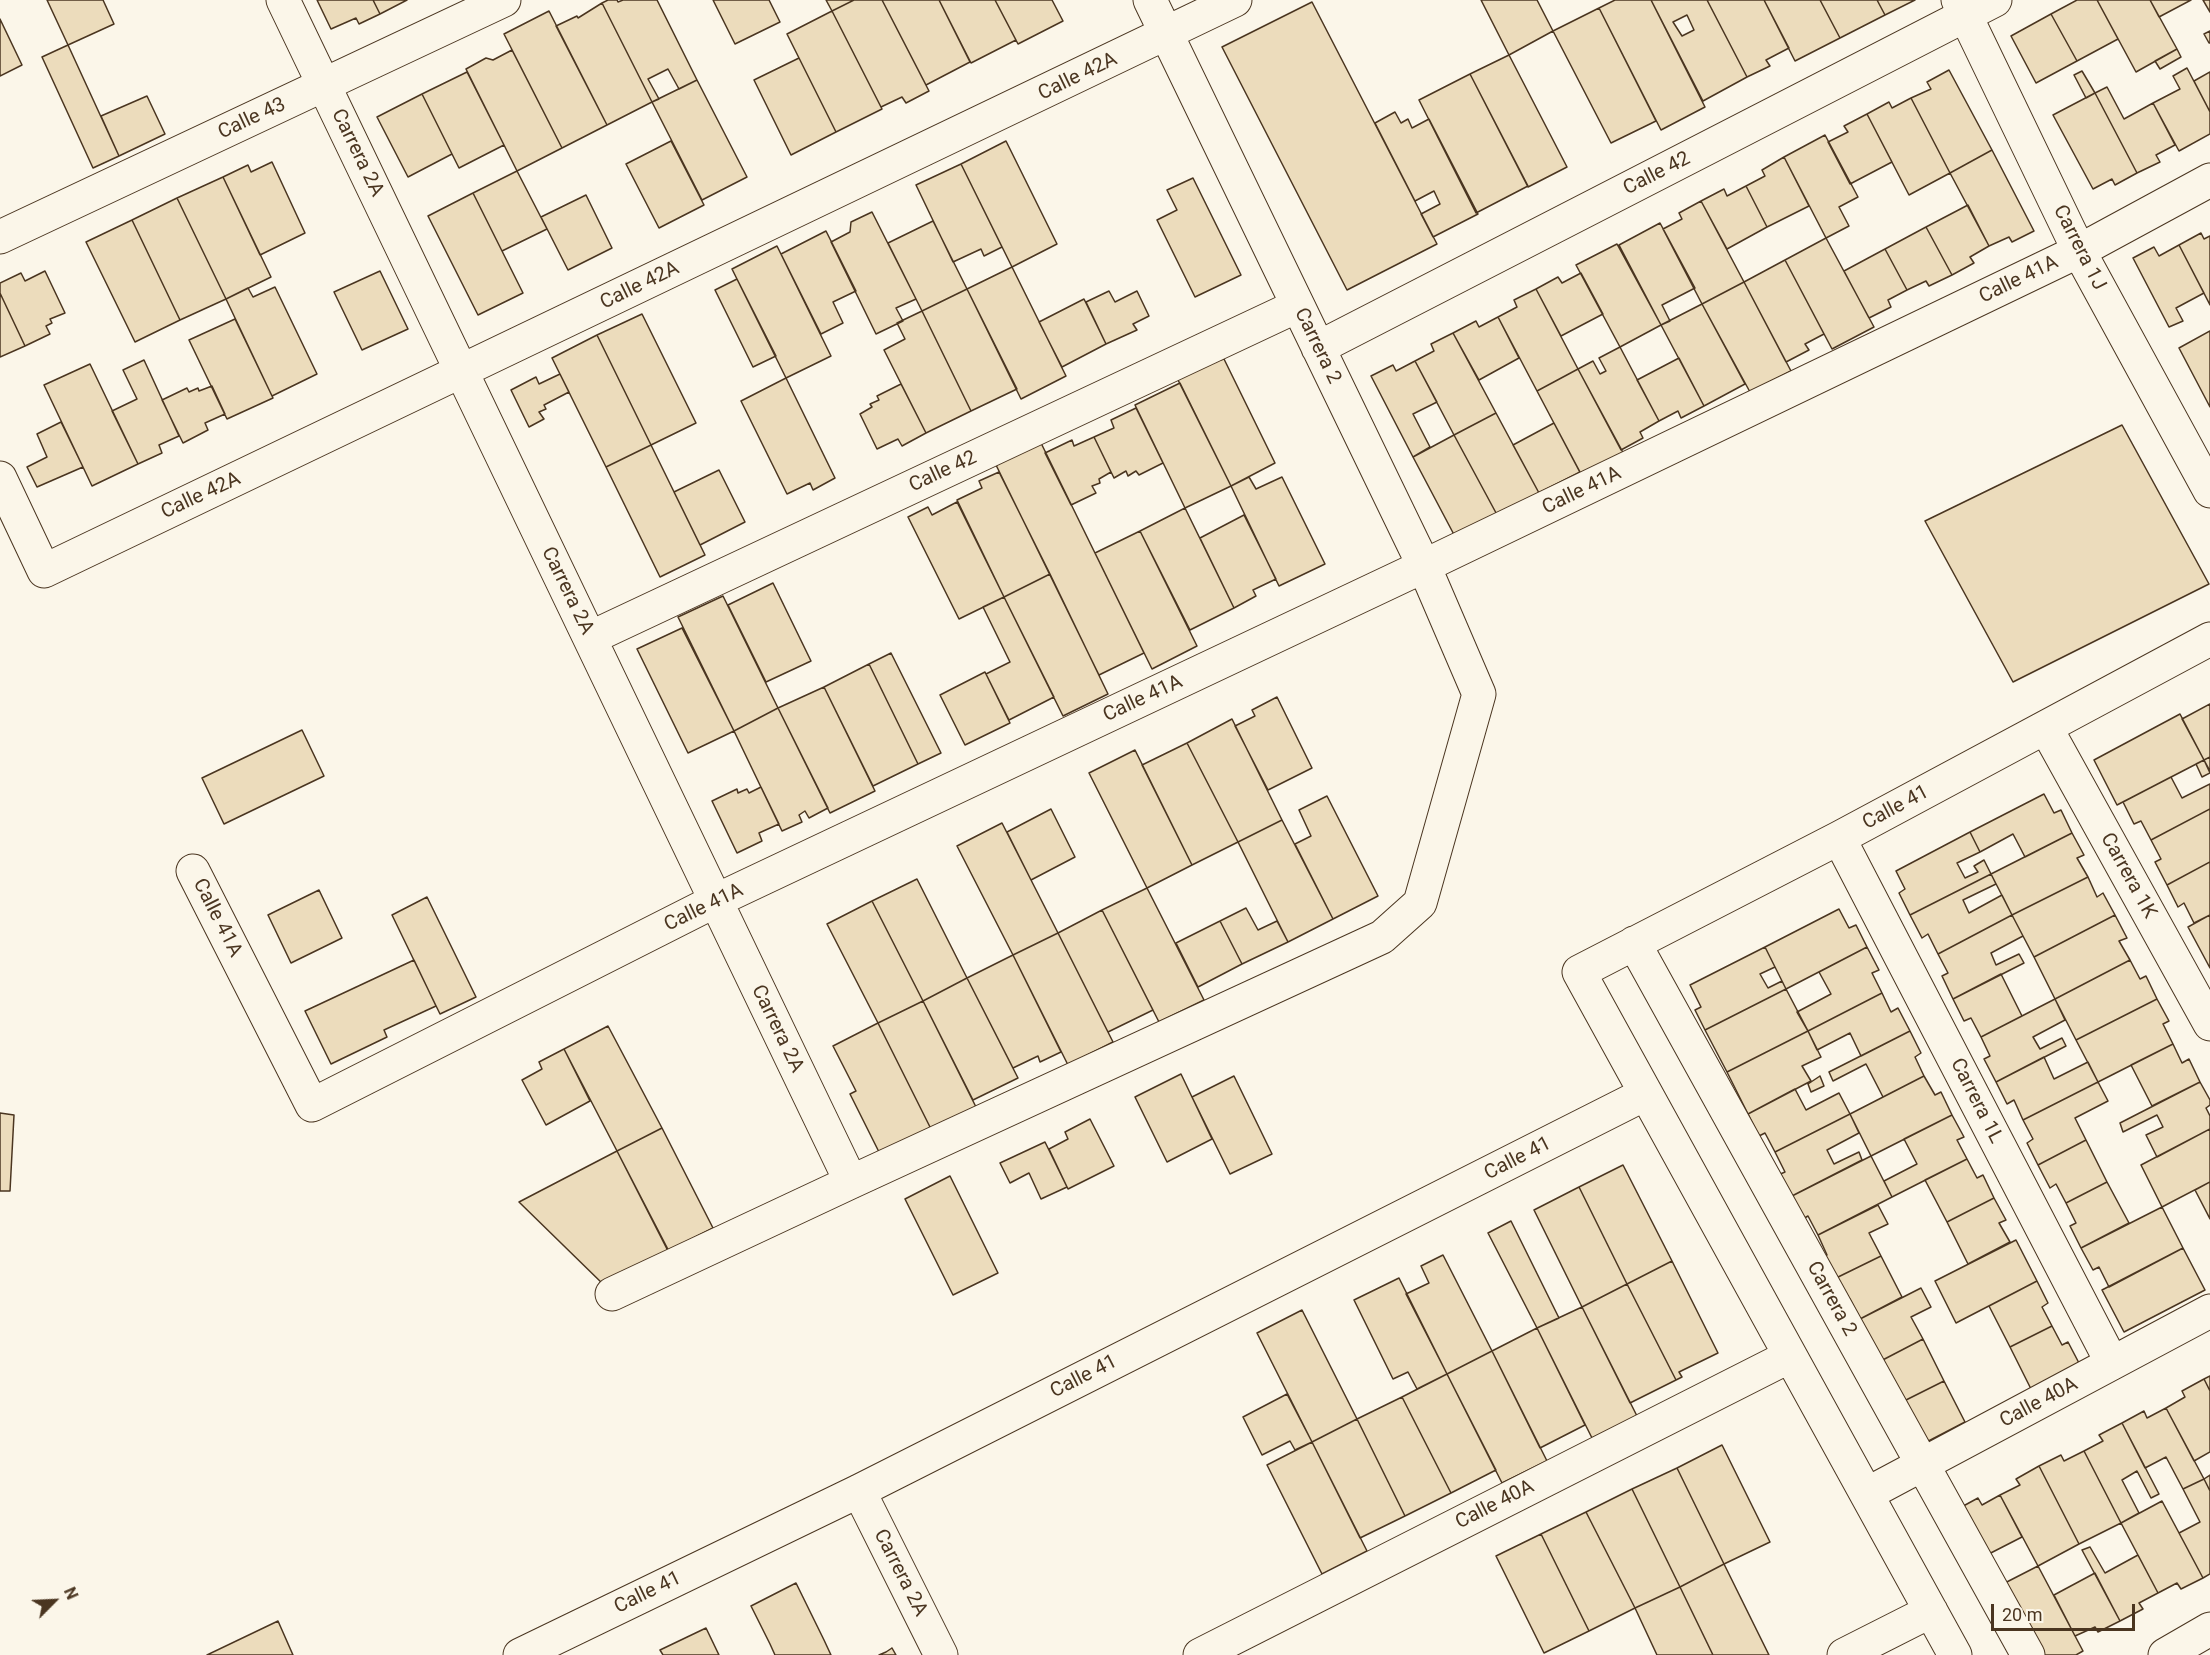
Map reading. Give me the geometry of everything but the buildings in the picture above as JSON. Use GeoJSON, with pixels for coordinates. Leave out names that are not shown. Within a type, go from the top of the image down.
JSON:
{"type":"FeatureCollection","features":[{"type":"Feature","properties":{"kind":"street","name":"Carrera 2A"},"geometry":{"type":"LineString","coordinates":[[283,0],[851,1182]]}},
{"type":"Feature","properties":{"kind":"street","name":"Calle 43"},"geometry":{"type":"LineString","coordinates":[[0,237],[504,0]]}},
{"type":"Feature","properties":{"kind":"street","name":"Carrera 2"},"geometry":{"type":"LineString","coordinates":[[851,1182],[1382,937],[1420,903],[1479,694],[1424,566],[1150,0]]}},
{"type":"Feature","properties":{"kind":"street","name":"Calle 42A"},"geometry":{"type":"LineString","coordinates":[[0,478],[44,571],[1235,0]]}},
{"type":"Feature","properties":{"kind":"street","name":"Calle 42"},"geometry":{"type":"LineString","coordinates":[[1318,348],[1961,8],[1995,0]]}},
{"type":"Feature","properties":{"kind":"street","name":"Carrera 1J"},"geometry":{"type":"LineString","coordinates":[[1961,8],[2079,251],[2207,480]]}},
{"type":"Feature","properties":{"kind":"street","name":"Calle 41A"},"geometry":{"type":"LineString","coordinates":[[192,871],[312,1105],[715,901],[1424,566],[2079,251],[2210,180]]}},
{"type":"Feature","properties":{"kind":"street","name":"Calle 42"},"geometry":{"type":"LineString","coordinates":[[590,638],[1297,306]]}},
{"type":"Feature","properties":{"kind":"street","name":"Calle 41"},"geometry":{"type":"LineString","coordinates":[[520,1655],[859,1491],[1645,1095],[1579,972],[1839,838],[2210,639]]}},
{"type":"Feature","properties":{"kind":"street","name":"Carrera 1K"},"geometry":{"type":"LineString","coordinates":[[2046,728],[2210,1024]]}},
{"type":"Feature","properties":{"kind":"street","name":"Carrera 1L"},"geometry":{"type":"LineString","coordinates":[[1839,838],[2112,1363]]}},
{"type":"Feature","properties":{"kind":"street","name":"Carrera 2"},"geometry":{"type":"LineString","coordinates":[[1634,943],[2028,1655]]}},
{"type":"Feature","properties":{"kind":"street"},"geometry":{"type":"LineString","coordinates":[[1645,1095],[1955,1655]]}},
{"type":"Feature","properties":{"kind":"street"},"geometry":{"type":"LineString","coordinates":[[612,1294],[851,1182]]}},
{"type":"Feature","properties":{"kind":"street","name":"Calle 40A"},"geometry":{"type":"LineString","coordinates":[[1867,1494],[2210,1311]]}},
{"type":"Feature","properties":{"kind":"street","name":"Calle 40A"},"geometry":{"type":"LineString","coordinates":[[1200,1655],[1790,1356]]}},
{"type":"Feature","properties":{"kind":"street","name":"Carrera 2A"},"geometry":{"type":"LineString","coordinates":[[859,1491],[941,1655]]}},
{"type":"Feature","properties":{"kind":"street"},"geometry":{"type":"LineString","coordinates":[[1844,1655],[1931,1611]]}}]}
